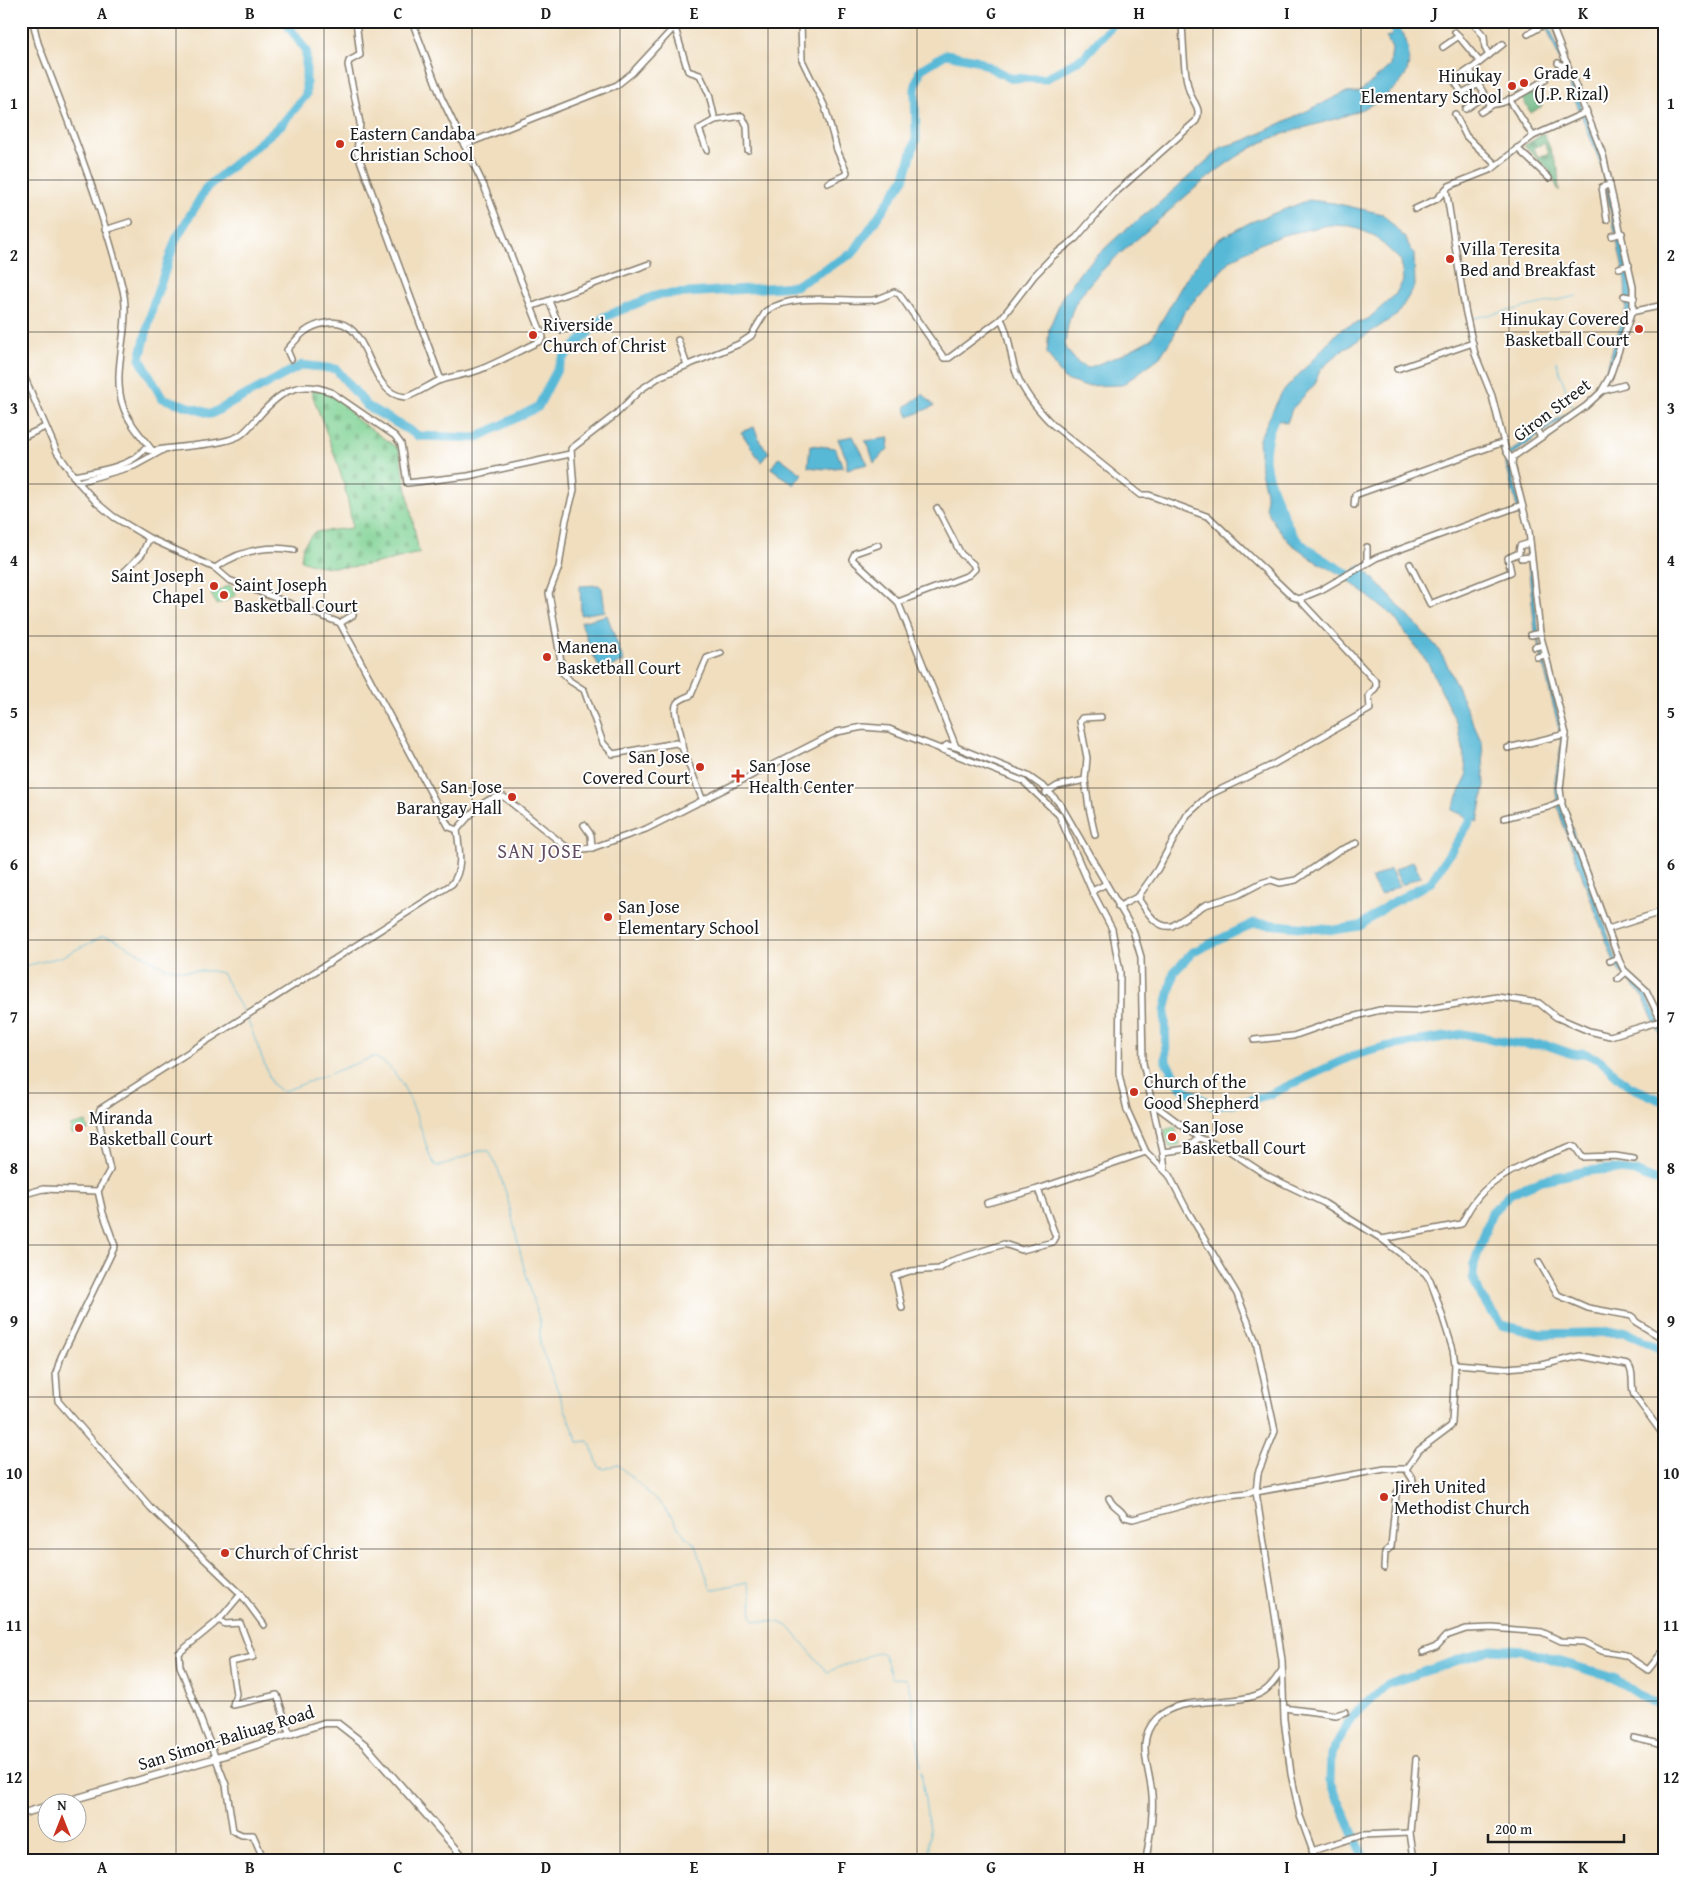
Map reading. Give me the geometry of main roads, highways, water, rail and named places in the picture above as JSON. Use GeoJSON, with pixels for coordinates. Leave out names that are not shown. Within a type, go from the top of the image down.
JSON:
{"type":"FeatureCollection","features":[{"type":"Feature","properties":{"kind":"main road","name":"San Simon-Baliuag Road"},"geometry":{"type":"LineString","coordinates":[[88,1795],[216,1758],[324,1723],[337,1723],[364,1744],[466,1860]]}},
{"type":"Feature","properties":{"kind":"main road"},"geometry":{"type":"LineString","coordinates":[[21,1814],[38,1809]]}},
{"type":"Feature","properties":{"kind":"water"},"geometry":{"type":"Polygon","coordinates":[[[1544,21],[1547,21],[1599,149],[1632,289],[1631,308],[1611,368],[1598,393],[1509,458],[1528,541],[1540,643],[1563,733],[1558,787],[1617,961],[1643,989],[1664,1030],[1664,1039],[1641,994],[1615,965],[1561,818],[1557,803],[1555,781],[1561,745],[1560,733],[1535,631],[1526,543],[1504,456],[1596,393],[1606,370],[1626,308],[1625,279],[1601,165],[1544,21]]]}},
{"type":"Feature","properties":{"kind":"water"},"geometry":{"type":"Polygon","coordinates":[[[1403,33],[1409,52],[1409,65],[1400,83],[1386,95],[1356,112],[1270,139],[1253,147],[1219,169],[1116,257],[1091,282],[1077,301],[1072,312],[1065,348],[1079,364],[1088,368],[1121,355],[1151,339],[1187,277],[1215,241],[1251,222],[1309,200],[1334,203],[1383,214],[1404,237],[1414,254],[1415,286],[1397,315],[1340,352],[1320,370],[1315,384],[1292,409],[1287,423],[1274,418],[1266,444],[1266,467],[1272,489],[1295,538],[1314,554],[1350,574],[1360,564],[1436,646],[1446,662],[1482,743],[1485,785],[1478,822],[1452,810],[1467,776],[1462,743],[1457,724],[1428,663],[1393,616],[1340,574],[1315,561],[1289,542],[1274,523],[1266,508],[1266,493],[1261,471],[1259,439],[1281,394],[1341,329],[1368,319],[1395,295],[1403,281],[1401,261],[1375,236],[1351,226],[1328,225],[1283,235],[1255,246],[1231,260],[1184,312],[1174,335],[1160,357],[1122,385],[1083,386],[1064,379],[1047,353],[1049,329],[1062,297],[1082,270],[1117,237],[1158,204],[1222,147],[1246,140],[1344,93],[1360,92],[1390,66],[1392,49],[1386,37],[1403,33]]]}},
{"type":"Feature","properties":{"kind":"water"},"geometry":{"type":"Polygon","coordinates":[[[923,394],[934,406],[909,417],[905,407],[923,394]]]}},
{"type":"Feature","properties":{"kind":"water"},"geometry":{"type":"Polygon","coordinates":[[[754,427],[760,442],[769,452],[761,462],[741,432],[754,427]]]}},
{"type":"Feature","properties":{"kind":"water"},"geometry":{"type":"Polygon","coordinates":[[[853,436],[868,464],[847,469],[847,460],[838,439],[853,436]]]}},
{"type":"Feature","properties":{"kind":"water"},"geometry":{"type":"Polygon","coordinates":[[[889,438],[888,449],[874,463],[868,444],[864,441],[889,438]]]}},
{"type":"Feature","properties":{"kind":"water"},"geometry":{"type":"Polygon","coordinates":[[[810,445],[835,448],[843,467],[825,469],[808,467],[810,445]]]}},
{"type":"Feature","properties":{"kind":"water"},"geometry":{"type":"Polygon","coordinates":[[[779,457],[802,474],[794,485],[771,468],[779,457]]]}},
{"type":"Feature","properties":{"kind":"water"},"geometry":{"type":"Polygon","coordinates":[[[599,585],[602,588],[605,611],[581,615],[580,586],[599,585]]]}},
{"type":"Feature","properties":{"kind":"water"},"geometry":{"type":"Polygon","coordinates":[[[607,615],[624,662],[601,670],[592,653],[581,622],[607,615]]]}},
{"type":"Feature","properties":{"kind":"water"},"geometry":{"type":"Polygon","coordinates":[[[1413,861],[1421,876],[1402,885],[1394,870],[1413,861]]]}},
{"type":"Feature","properties":{"kind":"water"},"geometry":{"type":"Polygon","coordinates":[[[1390,869],[1399,886],[1380,895],[1371,879],[1390,869]]]}},
{"type":"Feature","properties":{"kind":"waterway"},"geometry":{"type":"LineString","coordinates":[[285,21],[306,51],[306,95],[282,124],[207,187],[176,239],[153,305],[140,359],[162,398],[211,414],[302,365],[336,369],[367,406],[419,436],[476,438],[538,407],[563,358],[604,317],[657,295],[795,286],[853,253],[904,179],[916,139],[915,89],[920,70],[946,54],[976,60],[1010,78],[1045,79],[1084,57],[1116,21]]}},
{"type":"Feature","properties":{"kind":"waterway"},"geometry":{"type":"LineString","coordinates":[[1392,21],[1401,45]]}},
{"type":"Feature","properties":{"kind":"waterway"},"geometry":{"type":"LineString","coordinates":[[1470,319],[1577,296]]}},
{"type":"Feature","properties":{"kind":"waterway"},"geometry":{"type":"LineString","coordinates":[[1556,361],[1573,410]]}},
{"type":"Feature","properties":{"kind":"waterway"},"geometry":{"type":"LineString","coordinates":[[1276,414],[1270,428],[1265,452],[1267,474],[1290,529],[1296,539],[1310,551],[1356,579]]}},
{"type":"Feature","properties":{"kind":"waterway"},"geometry":{"type":"LineString","coordinates":[[1474,809],[1469,823],[1431,882],[1388,905],[1360,926],[1334,930],[1254,923],[1193,952],[1174,972],[1165,1011],[1166,1062],[1182,1088],[1212,1105],[1242,1102],[1271,1094],[1352,1056],[1384,1047],[1463,1034],[1519,1044],[1547,1045],[1572,1054],[1584,1053],[1600,1060],[1627,1085],[1664,1102]]}},
{"type":"Feature","properties":{"kind":"waterway"},"geometry":{"type":"LineString","coordinates":[[21,967],[61,957],[102,937],[114,939],[164,967],[186,971],[222,973],[245,1015]]}},
{"type":"Feature","properties":{"kind":"waterway"},"geometry":{"type":"LineString","coordinates":[[247,1018],[272,1084],[282,1092],[373,1057],[384,1062],[394,1072],[402,1085],[416,1115],[430,1157],[436,1166],[441,1166],[479,1151],[489,1151],[498,1169],[507,1196],[523,1264],[540,1322],[540,1345],[578,1442],[589,1441],[599,1467],[605,1469],[617,1464],[663,1506],[686,1537],[696,1545],[711,1590],[747,1582],[752,1601],[751,1616],[755,1621],[779,1622],[788,1626],[827,1672],[878,1652],[884,1654],[892,1678],[907,1679]]}},
{"type":"Feature","properties":{"kind":"waterway"},"geometry":{"type":"LineString","coordinates":[[1664,1184],[1635,1172],[1612,1169],[1587,1171],[1542,1180],[1511,1193],[1492,1212],[1474,1264],[1473,1277],[1481,1297],[1502,1325],[1540,1334],[1626,1332],[1664,1351]]}},
{"type":"Feature","properties":{"kind":"waterway"},"geometry":{"type":"LineString","coordinates":[[1365,1860],[1330,1781],[1331,1754],[1351,1718],[1387,1684],[1491,1649],[1525,1651],[1614,1678],[1646,1699],[1664,1707]]}},
{"type":"Feature","properties":{"kind":"waterway"},"geometry":{"type":"LineString","coordinates":[[907,1682],[912,1699],[921,1766]]}},
{"type":"Feature","properties":{"kind":"waterway"},"geometry":{"type":"LineString","coordinates":[[921,1771],[929,1829],[929,1860]]}},
{"type":"Feature","properties":{"kind":"place","name":"Grade 4 (J.P. Rizal)"},"geometry":{"type":"Point","coordinates":[1524,83]}},
{"type":"Feature","properties":{"kind":"place","name":"Hinukay Elementary School"},"geometry":{"type":"Point","coordinates":[1512,86]}},
{"type":"Feature","properties":{"kind":"place","name":"Eastern Candaba Christian School"},"geometry":{"type":"Point","coordinates":[340,144]}},
{"type":"Feature","properties":{"kind":"place","name":"Villa Teresita Bed and Breakfast"},"geometry":{"type":"Point","coordinates":[1450,259]}},
{"type":"Feature","properties":{"kind":"place","name":"Hinukay Covered Basketball Court"},"geometry":{"type":"Point","coordinates":[1639,329]}},
{"type":"Feature","properties":{"kind":"place","name":"Riverside Church of Christ"},"geometry":{"type":"Point","coordinates":[533,335]}},
{"type":"Feature","properties":{"kind":"place","name":"Saint Joseph Chapel"},"geometry":{"type":"Point","coordinates":[214,586]}},
{"type":"Feature","properties":{"kind":"place","name":"Saint Joseph Basketball Court"},"geometry":{"type":"Point","coordinates":[224,595]}},
{"type":"Feature","properties":{"kind":"place","name":"Manena Basketball Court"},"geometry":{"type":"Point","coordinates":[547,657]}},
{"type":"Feature","properties":{"kind":"place","name":"San Jose Covered Court"},"geometry":{"type":"Point","coordinates":[700,767]}},
{"type":"Feature","properties":{"kind":"place","name":"San Jose Health Center"},"geometry":{"type":"Point","coordinates":[738,776]}},
{"type":"Feature","properties":{"kind":"place","name":"San Jose Barangay Hall"},"geometry":{"type":"Point","coordinates":[512,797]}},
{"type":"Feature","properties":{"kind":"place","name":"San Jose Elementary School"},"geometry":{"type":"Point","coordinates":[608,917]}},
{"type":"Feature","properties":{"kind":"place","name":"Church of the Good Shepherd"},"geometry":{"type":"Point","coordinates":[1134,1092]}},
{"type":"Feature","properties":{"kind":"place","name":"Miranda Basketball Court"},"geometry":{"type":"Point","coordinates":[79,1128]}},
{"type":"Feature","properties":{"kind":"place","name":"San Jose Basketball Court"},"geometry":{"type":"Point","coordinates":[1172,1137]}},
{"type":"Feature","properties":{"kind":"place","name":"Jireh United Methodist Church"},"geometry":{"type":"Point","coordinates":[1384,1497]}},
{"type":"Feature","properties":{"kind":"place","name":"Church of Christ"},"geometry":{"type":"Point","coordinates":[225,1553]}},
{"type":"Feature","properties":{"kind":"district","name":"SAN JOSE"},"geometry":{"type":"Point","coordinates":[540,851]}}]}
